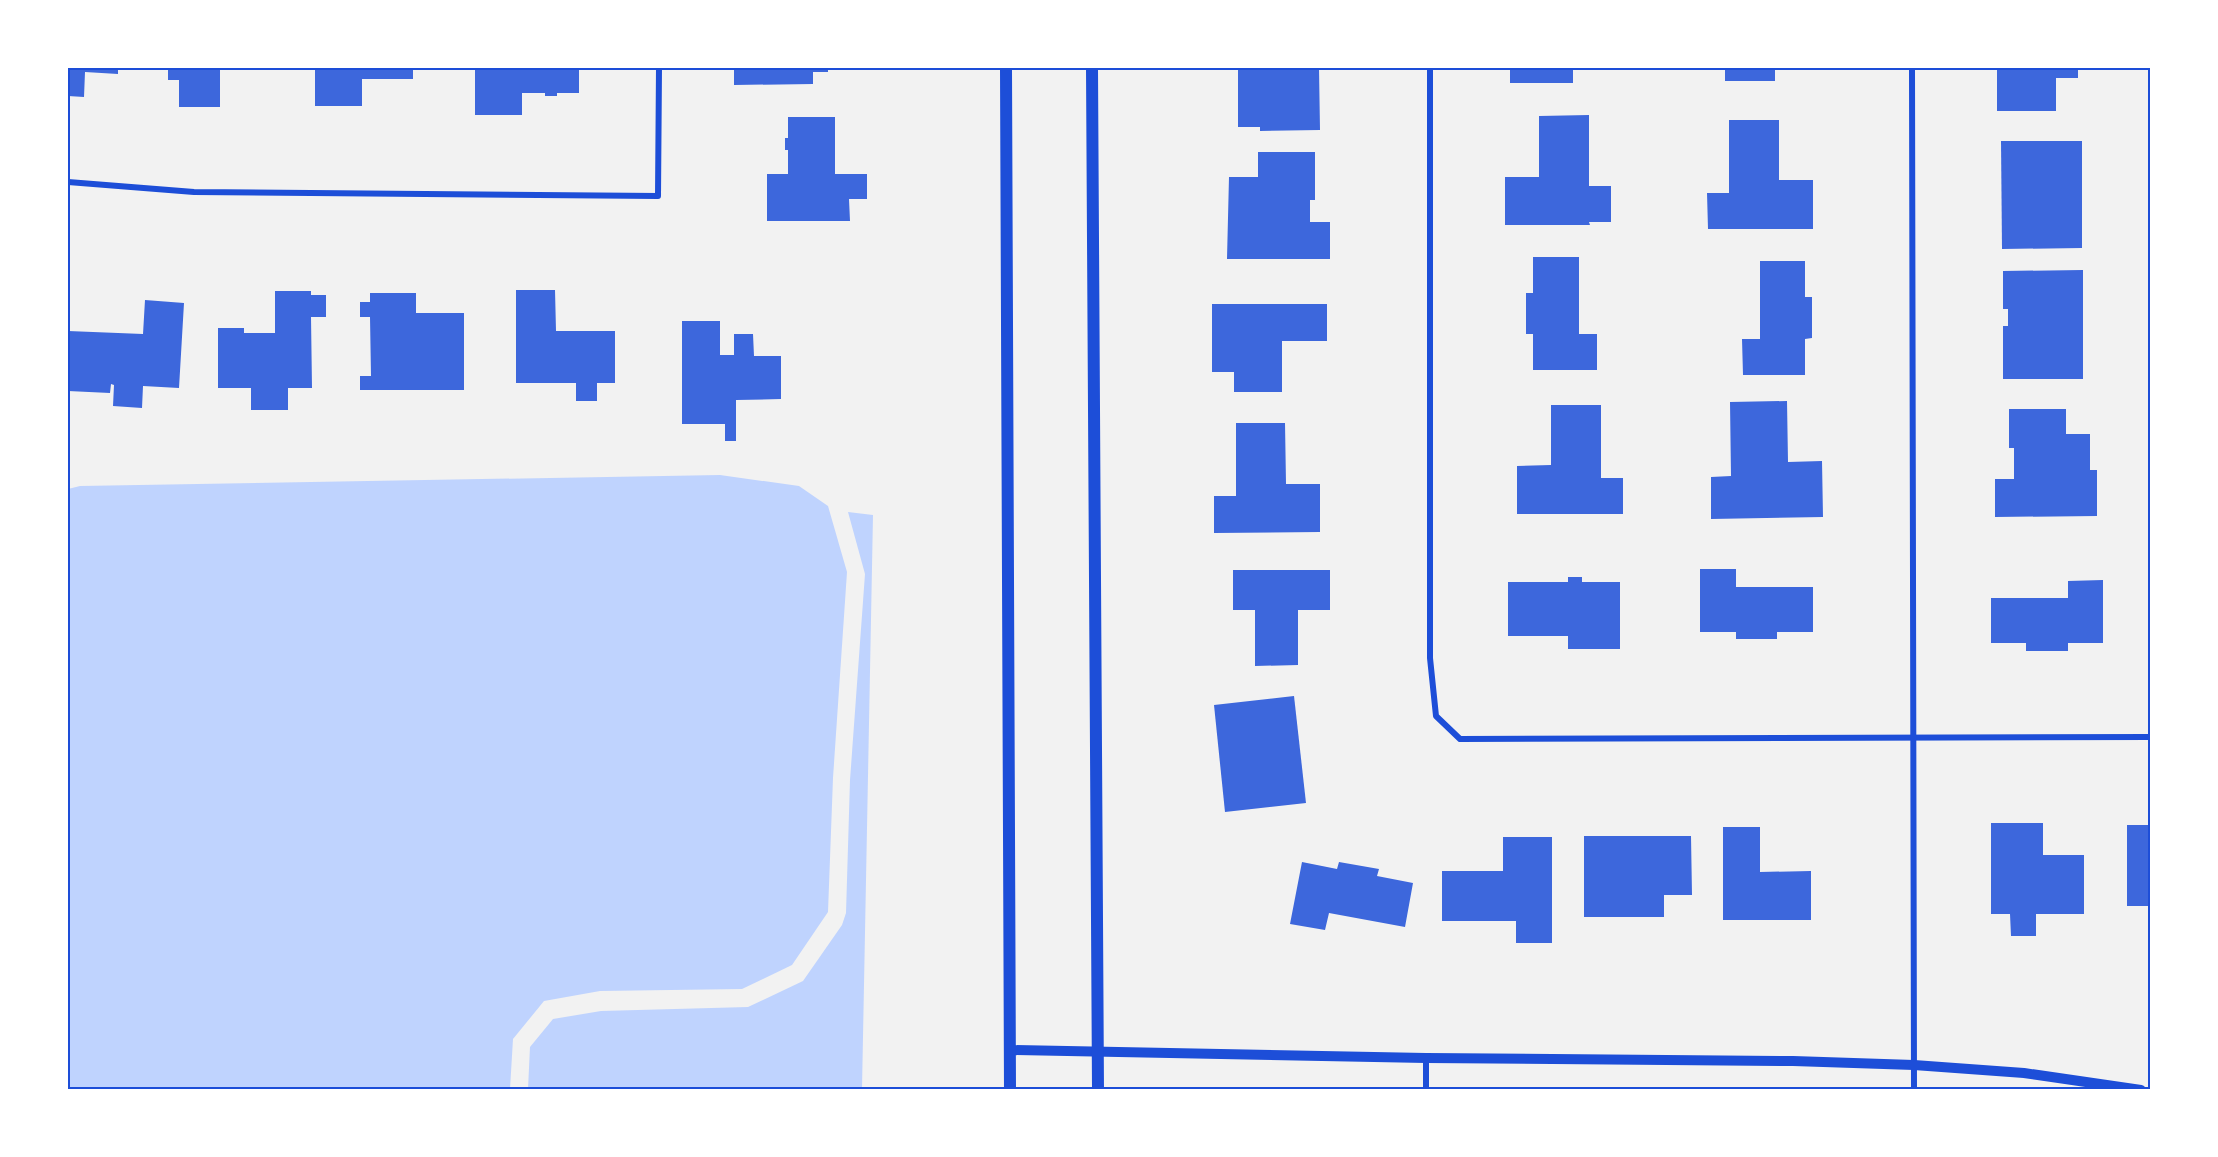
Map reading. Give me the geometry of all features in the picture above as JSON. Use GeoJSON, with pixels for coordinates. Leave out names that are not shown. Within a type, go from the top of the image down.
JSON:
{"type":"FeatureCollection","features":[{"type":"Feature","properties":{"kind":"main road"},"geometry":{"type":"LineString","coordinates":[[1006,68],[1010,1089]]}},
{"type":"Feature","properties":{"kind":"main road"},"geometry":{"type":"LineString","coordinates":[[1092,68],[1098,1089]]}},
{"type":"Feature","properties":{"kind":"street"},"geometry":{"type":"LineString","coordinates":[[68,183],[194,192],[658,196],[659,68]]}},
{"type":"Feature","properties":{"kind":"street"},"geometry":{"type":"LineString","coordinates":[[1430,68],[1430,658],[1436,716],[1460,739],[2151,737]]}},
{"type":"Feature","properties":{"kind":"street"},"geometry":{"type":"LineString","coordinates":[[1912,68],[1914,1089]]}},
{"type":"Feature","properties":{"kind":"street"},"geometry":{"type":"LineString","coordinates":[[1010,1050],[1426,1058],[1793,1061],[1914,1065],[2024,1072],[2141,1089]]}},
{"type":"Feature","properties":{"kind":"street"},"geometry":{"type":"LineString","coordinates":[[1426,1058],[1426,1089]]}},
{"type":"Feature","properties":{"kind":"water"},"geometry":{"type":"Polygon","coordinates":[[[720,475],[799,486],[828,506],[847,572],[833,778],[828,912],[792,965],[742,989],[600,991],[544,1001],[513,1039],[510,1089],[68,1089],[68,489],[80,486],[720,475]]]}},
{"type":"Feature","properties":{"kind":"water"},"geometry":{"type":"Polygon","coordinates":[[[848,512],[873,515],[862,1089],[528,1089],[530,1047],[553,1019],[601,1011],[748,1007],[803,981],[842,925],[846,913],[850,780],[865,574],[848,512]]]}},
{"type":"Feature","properties":{"kind":"building"},"geometry":{"type":"Polygon","coordinates":[[[68,68],[118,68],[118,74],[85,72],[84,97],[68,96],[68,68]]]}},
{"type":"Feature","properties":{"kind":"building"},"geometry":{"type":"Polygon","coordinates":[[[168,68],[220,68],[220,107],[179,107],[179,80],[168,80],[168,68]]]}},
{"type":"Feature","properties":{"kind":"building"},"geometry":{"type":"Polygon","coordinates":[[[315,68],[413,68],[413,79],[362,79],[362,106],[315,106],[315,68]]]}},
{"type":"Feature","properties":{"kind":"building"},"geometry":{"type":"Polygon","coordinates":[[[475,68],[579,68],[579,93],[557,93],[557,96],[545,96],[545,93],[522,93],[522,115],[475,115],[475,68]]]}},
{"type":"Feature","properties":{"kind":"building"},"geometry":{"type":"Polygon","coordinates":[[[734,68],[828,68],[828,72],[813,72],[813,84],[734,85],[734,68]]]}},
{"type":"Feature","properties":{"kind":"building"},"geometry":{"type":"Polygon","coordinates":[[[1238,68],[1319,68],[1320,130],[1260,131],[1260,127],[1238,127],[1238,68]]]}},
{"type":"Feature","properties":{"kind":"building"},"geometry":{"type":"Polygon","coordinates":[[[1510,68],[1573,68],[1573,83],[1510,83],[1510,68]]]}},
{"type":"Feature","properties":{"kind":"building"},"geometry":{"type":"Polygon","coordinates":[[[1725,68],[1775,68],[1775,81],[1725,81],[1725,68]]]}},
{"type":"Feature","properties":{"kind":"building"},"geometry":{"type":"Polygon","coordinates":[[[1997,68],[2078,68],[2078,78],[2056,78],[2056,111],[1997,111],[1997,68]]]}},
{"type":"Feature","properties":{"kind":"building"},"geometry":{"type":"Polygon","coordinates":[[[1589,115],[1589,186],[1611,186],[1611,222],[1589,222],[1590,225],[1505,225],[1505,177],[1539,177],[1539,116],[1589,115]]]}},
{"type":"Feature","properties":{"kind":"building"},"geometry":{"type":"Polygon","coordinates":[[[788,117],[835,117],[835,174],[867,174],[867,199],[849,199],[850,221],[767,221],[767,174],[788,174],[788,150],[785,150],[785,138],[788,138],[788,117]]]}},
{"type":"Feature","properties":{"kind":"building"},"geometry":{"type":"Polygon","coordinates":[[[1729,120],[1779,120],[1779,180],[1813,180],[1813,229],[1708,229],[1707,193],[1729,193],[1729,120]]]}},
{"type":"Feature","properties":{"kind":"building"},"geometry":{"type":"Polygon","coordinates":[[[2001,141],[2082,141],[2082,248],[2002,249],[2001,141]]]}},
{"type":"Feature","properties":{"kind":"building"},"geometry":{"type":"Polygon","coordinates":[[[1258,152],[1315,152],[1315,200],[1310,200],[1310,222],[1330,222],[1330,259],[1227,259],[1229,177],[1258,177],[1258,152]]]}},
{"type":"Feature","properties":{"kind":"building"},"geometry":{"type":"Polygon","coordinates":[[[1533,257],[1579,257],[1579,334],[1597,334],[1597,370],[1533,370],[1533,334],[1526,334],[1526,293],[1533,293],[1533,257]]]}},
{"type":"Feature","properties":{"kind":"building"},"geometry":{"type":"Polygon","coordinates":[[[1760,261],[1805,261],[1805,297],[1812,297],[1812,338],[1805,339],[1805,375],[1743,375],[1742,339],[1760,339],[1760,261]]]}},
{"type":"Feature","properties":{"kind":"building"},"geometry":{"type":"Polygon","coordinates":[[[2083,270],[2083,379],[2003,379],[2003,326],[2008,326],[2008,309],[2003,309],[2003,271],[2083,270]]]}},
{"type":"Feature","properties":{"kind":"building"},"geometry":{"type":"Polygon","coordinates":[[[516,290],[555,290],[556,331],[615,331],[615,383],[597,383],[597,401],[576,401],[576,383],[516,383],[516,290]]]}},
{"type":"Feature","properties":{"kind":"building"},"geometry":{"type":"Polygon","coordinates":[[[275,291],[311,291],[311,295],[326,295],[326,317],[311,317],[312,388],[288,388],[288,410],[251,410],[251,388],[218,388],[218,328],[244,328],[244,333],[275,333],[275,291]]]}},
{"type":"Feature","properties":{"kind":"building"},"geometry":{"type":"Polygon","coordinates":[[[370,293],[416,293],[416,313],[464,313],[464,390],[360,390],[360,376],[371,376],[370,317],[360,317],[360,302],[370,302],[370,293]]]}},
{"type":"Feature","properties":{"kind":"building"},"geometry":{"type":"Polygon","coordinates":[[[145,300],[184,303],[179,388],[143,386],[142,408],[113,406],[114,385],[111,384],[110,393],[68,391],[68,331],[143,334],[145,300]]]}},
{"type":"Feature","properties":{"kind":"building"},"geometry":{"type":"Polygon","coordinates":[[[1212,304],[1327,304],[1327,341],[1282,341],[1282,392],[1234,392],[1234,372],[1212,372],[1212,304]]]}},
{"type":"Feature","properties":{"kind":"building"},"geometry":{"type":"Polygon","coordinates":[[[682,321],[720,321],[720,355],[734,355],[734,334],[753,334],[754,356],[781,356],[781,399],[736,400],[736,441],[725,441],[725,424],[682,424],[682,321]]]}},
{"type":"Feature","properties":{"kind":"building"},"geometry":{"type":"Polygon","coordinates":[[[1787,401],[1788,462],[1822,461],[1823,517],[1711,519],[1711,477],[1731,476],[1730,402],[1787,401]]]}},
{"type":"Feature","properties":{"kind":"building"},"geometry":{"type":"Polygon","coordinates":[[[1551,405],[1601,405],[1601,478],[1623,478],[1623,514],[1517,514],[1517,466],[1551,465],[1551,405]]]}},
{"type":"Feature","properties":{"kind":"building"},"geometry":{"type":"Polygon","coordinates":[[[2009,409],[2066,409],[2066,434],[2090,434],[2090,470],[2097,470],[2097,516],[1995,517],[1995,479],[2014,479],[2014,448],[2009,448],[2009,409]]]}},
{"type":"Feature","properties":{"kind":"building"},"geometry":{"type":"Polygon","coordinates":[[[1236,423],[1285,423],[1286,484],[1320,484],[1320,532],[1214,533],[1214,496],[1236,496],[1236,423]]]}},
{"type":"Feature","properties":{"kind":"building"},"geometry":{"type":"Polygon","coordinates":[[[1700,569],[1736,569],[1736,587],[1813,587],[1813,632],[1777,632],[1777,639],[1736,639],[1736,632],[1700,632],[1700,569]]]}},
{"type":"Feature","properties":{"kind":"building"},"geometry":{"type":"Polygon","coordinates":[[[1233,570],[1330,570],[1330,610],[1298,610],[1298,665],[1255,666],[1255,610],[1233,610],[1233,570]]]}},
{"type":"Feature","properties":{"kind":"building"},"geometry":{"type":"Polygon","coordinates":[[[1568,577],[1582,577],[1582,582],[1620,582],[1620,649],[1568,649],[1568,636],[1508,636],[1508,582],[1568,582],[1568,577]]]}},
{"type":"Feature","properties":{"kind":"building"},"geometry":{"type":"Polygon","coordinates":[[[2103,580],[2103,643],[2068,643],[2068,651],[2026,651],[2026,643],[1991,643],[1991,598],[2068,598],[2068,581],[2103,580]]]}},
{"type":"Feature","properties":{"kind":"building"},"geometry":{"type":"Polygon","coordinates":[[[1294,696],[1306,803],[1225,812],[1214,705],[1294,696]]]}},
{"type":"Feature","properties":{"kind":"building"},"geometry":{"type":"Polygon","coordinates":[[[1991,823],[2043,823],[2043,855],[2084,855],[2084,914],[2036,914],[2036,936],[2011,936],[2010,914],[1991,914],[1991,823]]]}},
{"type":"Feature","properties":{"kind":"building"},"geometry":{"type":"Polygon","coordinates":[[[2127,825],[2150,825],[2150,906],[2127,906],[2127,825]]]}},
{"type":"Feature","properties":{"kind":"building"},"geometry":{"type":"Polygon","coordinates":[[[1723,827],[1760,827],[1760,872],[1811,871],[1811,920],[1723,920],[1723,827]]]}},
{"type":"Feature","properties":{"kind":"building"},"geometry":{"type":"Polygon","coordinates":[[[1584,836],[1691,836],[1692,895],[1664,895],[1664,917],[1584,917],[1584,836]]]}},
{"type":"Feature","properties":{"kind":"building"},"geometry":{"type":"Polygon","coordinates":[[[1503,837],[1552,837],[1552,943],[1516,943],[1516,921],[1442,921],[1442,871],[1503,871],[1503,837]]]}},
{"type":"Feature","properties":{"kind":"building"},"geometry":{"type":"Polygon","coordinates":[[[1302,862],[1337,869],[1339,862],[1379,869],[1377,876],[1413,883],[1405,927],[1329,913],[1325,930],[1290,924],[1302,862]]]}}]}
